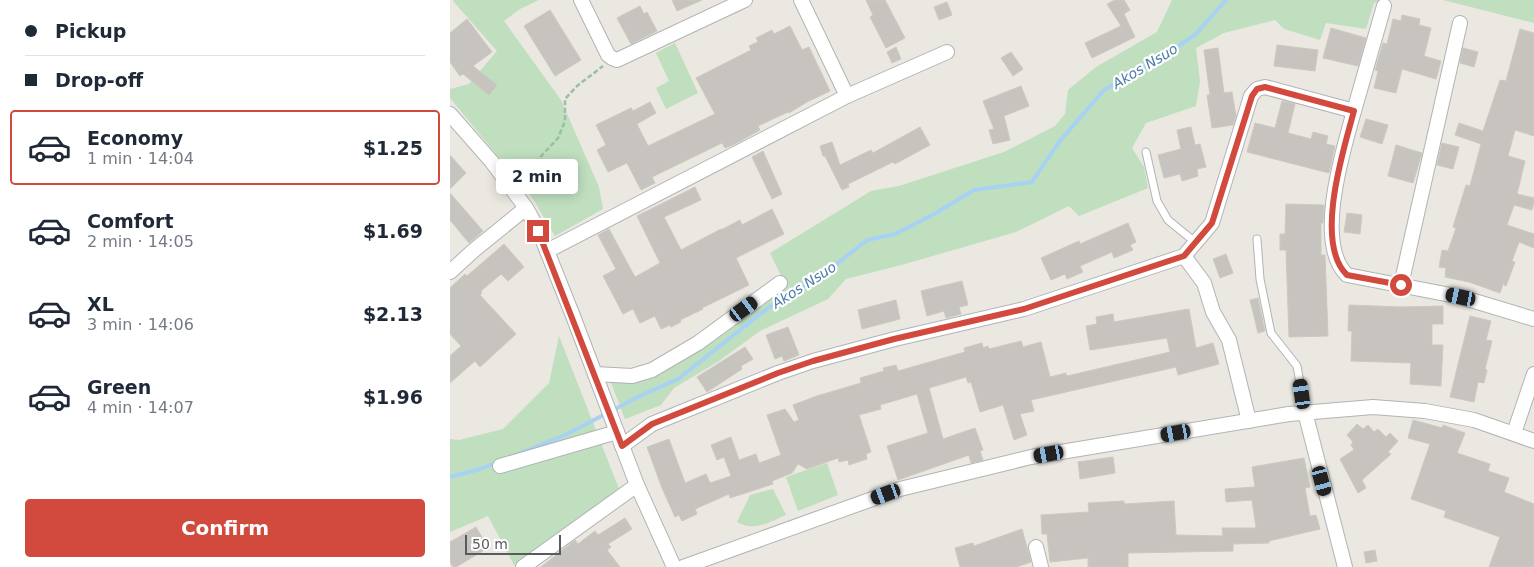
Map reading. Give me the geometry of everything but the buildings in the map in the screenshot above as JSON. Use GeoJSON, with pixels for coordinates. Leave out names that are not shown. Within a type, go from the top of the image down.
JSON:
{"type":"FeatureCollection","features":[{"type":"Feature","properties":{"kind":"street"},"geometry":{"type":"LineString","coordinates":[[581,0],[608,55],[617,60],[746,0]]}},
{"type":"Feature","properties":{"kind":"street"},"geometry":{"type":"LineString","coordinates":[[801,0],[847,96]]}},
{"type":"Feature","properties":{"kind":"street"},"geometry":{"type":"LineString","coordinates":[[1384,6],[1337,176],[1331,229],[1332,244],[1337,260],[1347,275],[1461,297],[1534,319]]}},
{"type":"Feature","properties":{"kind":"street"},"geometry":{"type":"LineString","coordinates":[[1401,285],[1460,24]]}},
{"type":"Feature","properties":{"kind":"street"},"geometry":{"type":"LineString","coordinates":[[547,251],[847,96],[947,52]]}},
{"type":"Feature","properties":{"kind":"street"},"geometry":{"type":"LineString","coordinates":[[622,446],[652,424],[778,373],[813,361],[894,339],[1024,309],[1184,256],[1212,223],[1252,96],[1257,89],[1265,87],[1354,111]]}},
{"type":"Feature","properties":{"kind":"street"},"geometry":{"type":"LineString","coordinates":[[450,114],[492,162],[526,208],[538,231],[602,391],[637,485],[674,567]]}},
{"type":"Feature","properties":{"kind":"street"},"geometry":{"type":"LineString","coordinates":[[450,272],[526,208]]}},
{"type":"Feature","properties":{"kind":"street"},"geometry":{"type":"LineString","coordinates":[[1184,256],[1204,283],[1214,312],[1229,340],[1249,421]]}},
{"type":"Feature","properties":{"kind":"street"},"geometry":{"type":"LineString","coordinates":[[595,374],[632,376],[652,370],[698,344],[780,283]]}},
{"type":"Feature","properties":{"kind":"street"},"geometry":{"type":"LineString","coordinates":[[1514,433],[1534,374]]}},
{"type":"Feature","properties":{"kind":"street"},"geometry":{"type":"LineString","coordinates":[[682,567],[900,489],[1031,457],[1304,412],[1373,407],[1425,410],[1474,420],[1534,441]]}},
{"type":"Feature","properties":{"kind":"street"},"geometry":{"type":"LineString","coordinates":[[1304,412],[1345,567]]}},
{"type":"Feature","properties":{"kind":"street"},"geometry":{"type":"LineString","coordinates":[[500,466],[616,428]]}},
{"type":"Feature","properties":{"kind":"street"},"geometry":{"type":"LineString","coordinates":[[523,567],[637,485]]}},
{"type":"Feature","properties":{"kind":"street"},"geometry":{"type":"LineString","coordinates":[[1036,547],[1041,567]]}},
{"type":"Feature","properties":{"kind":"lane"},"geometry":{"type":"LineString","coordinates":[[1146,152],[1157,201],[1168,220],[1195,242]]}},
{"type":"Feature","properties":{"kind":"lane"},"geometry":{"type":"LineString","coordinates":[[1257,239],[1260,278],[1268,309],[1271,333],[1297,366],[1304,412]]}},
{"type":"Feature","properties":{"kind":"path"},"geometry":{"type":"LineString","coordinates":[[512,189],[558,138],[565,121],[565,99],[577,86],[612,58]]}},
{"type":"Feature","properties":{"kind":"green space"},"geometry":{"type":"Polygon","coordinates":[[[539,0],[520,9],[504,21],[561,100],[599,187],[603,209],[555,236],[533,199],[450,98],[450,89],[469,84],[497,51],[453,1],[539,0]]]}},
{"type":"Feature","properties":{"kind":"green space"},"geometry":{"type":"Polygon","coordinates":[[[1172,0],[1384,0],[1374,3],[1366,29],[1326,23],[1320,40],[1284,29],[1275,20],[1224,33],[1196,48],[1200,81],[1196,106],[1146,123],[1132,148],[1144,167],[1148,188],[1079,216],[1069,206],[1016,232],[846,279],[828,299],[760,331],[719,361],[674,388],[661,405],[625,419],[610,380],[656,372],[690,356],[731,323],[785,284],[770,253],[871,191],[899,186],[1004,152],[1055,126],[1065,114],[1068,90],[1096,67],[1157,32],[1172,0]]]}},
{"type":"Feature","properties":{"kind":"green space"},"geometry":{"type":"Polygon","coordinates":[[[1443,0],[1534,0],[1534,23],[1443,0]]]}},
{"type":"Feature","properties":{"kind":"green space"},"geometry":{"type":"Polygon","coordinates":[[[675,43],[698,93],[666,109],[656,88],[669,81],[656,53],[675,43]]]}},
{"type":"Feature","properties":{"kind":"green space"},"geometry":{"type":"Polygon","coordinates":[[[559,336],[621,494],[565,535],[514,565],[488,516],[450,532],[450,439],[459,440],[503,429],[549,383],[559,336]]]}},
{"type":"Feature","properties":{"kind":"green space"},"geometry":{"type":"Polygon","coordinates":[[[827,463],[838,495],[798,511],[786,477],[827,463]]]}},
{"type":"Feature","properties":{"kind":"green space"},"geometry":{"type":"Polygon","coordinates":[[[773,489],[786,515],[756,526],[737,522],[750,495],[773,489]]]}},
{"type":"Feature","properties":{"kind":"waterway","name":"Akos Nsuo"},"geometry":{"type":"LineString","coordinates":[[516,455],[565,435],[640,396],[678,379],[768,308],[823,275],[867,240],[895,234],[936,213],[974,190],[1032,182],[1059,142],[1104,90],[1155,62],[1196,34],[1226,0]]}},
{"type":"Feature","properties":{"kind":"waterway","name":"Akos Nsuo"},"geometry":{"type":"LineString","coordinates":[[450,477],[498,462]]}},
{"type":"Feature","properties":{"kind":"route"},"geometry":{"type":"LineString","coordinates":[[538,231],[573,316],[622,446],[652,424],[778,373],[813,361],[967,321],[1024,309],[1184,256],[1212,223],[1252,96],[1257,89],[1265,87],[1354,111],[1337,176],[1331,229],[1332,244],[1337,260],[1347,275],[1401,285]]}}]}
